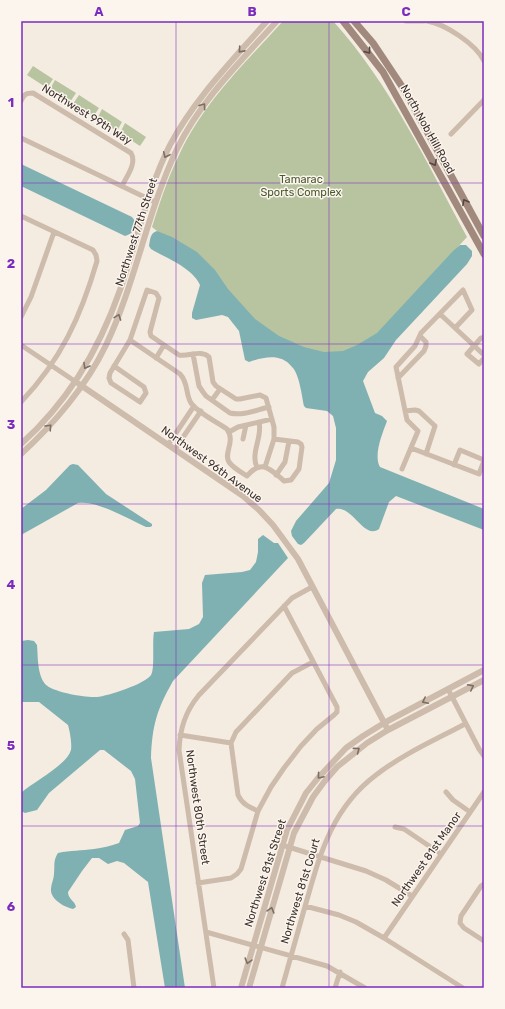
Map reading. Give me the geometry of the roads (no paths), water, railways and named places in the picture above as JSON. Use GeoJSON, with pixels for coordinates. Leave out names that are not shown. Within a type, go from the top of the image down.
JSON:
{"type":"FeatureCollection","features":[{"type":"Feature","properties":{"kind":"main road","name":"North Nob Hill Road"},"geometry":{"type":"LineString","coordinates":[[343,21],[383,72],[484,254]]}},
{"type":"Feature","properties":{"kind":"main road","name":"North Nob Hill Road"},"geometry":{"type":"LineString","coordinates":[[354,21],[373,43],[405,91],[484,236]]}},
{"type":"Feature","properties":{"kind":"street","name":"Northwest 77th Street"},"geometry":{"type":"LineString","coordinates":[[21,454],[58,417],[79,384],[107,324],[120,290],[148,198],[170,145],[190,112],[220,74],[267,21]]}},
{"type":"Feature","properties":{"kind":"street","name":"Northwest 77th Street"},"geometry":{"type":"LineString","coordinates":[[21,444],[92,371],[106,347],[115,326],[155,202],[178,148],[196,116],[277,21]]}},
{"type":"Feature","properties":{"kind":"street"},"geometry":{"type":"LineString","coordinates":[[406,21],[425,21],[442,26],[476,49],[484,60]]}},
{"type":"Feature","properties":{"kind":"street","name":"Northwest 99th Way"},"geometry":{"type":"LineString","coordinates":[[21,101],[23,96],[27,93],[33,93],[131,153],[134,157],[133,162],[122,186]]}},
{"type":"Feature","properties":{"kind":"street"},"geometry":{"type":"LineString","coordinates":[[451,134],[484,100]]}},
{"type":"Feature","properties":{"kind":"street"},"geometry":{"type":"LineString","coordinates":[[21,138],[155,202]]}},
{"type":"Feature","properties":{"kind":"street"},"geometry":{"type":"LineString","coordinates":[[21,216],[93,250],[97,261],[80,312],[67,339],[51,366],[21,402]]}},
{"type":"Feature","properties":{"kind":"street"},"geometry":{"type":"LineString","coordinates":[[21,317],[31,297],[54,232]]}},
{"type":"Feature","properties":{"kind":"street"},"geometry":{"type":"LineString","coordinates":[[114,366],[144,387],[146,393],[140,402],[111,383],[109,378],[114,366],[130,340],[147,290],[156,293],[159,298],[150,332],[151,336],[179,355],[183,356],[202,353],[209,357],[213,382],[220,389],[236,399],[260,394],[266,398],[274,427],[274,438],[265,467]]}},
{"type":"Feature","properties":{"kind":"street"},"geometry":{"type":"LineString","coordinates":[[402,469],[418,431],[407,420],[396,367],[415,346],[420,336],[463,290],[472,310],[455,328]]}},
{"type":"Feature","properties":{"kind":"street"},"geometry":{"type":"LineString","coordinates":[[440,314],[484,355]]}},
{"type":"Feature","properties":{"kind":"street"},"geometry":{"type":"LineString","coordinates":[[398,378],[424,351],[426,342],[420,336]]}},
{"type":"Feature","properties":{"kind":"street"},"geometry":{"type":"LineString","coordinates":[[484,337],[467,354],[479,364],[484,358]]}},
{"type":"Feature","properties":{"kind":"street"},"geometry":{"type":"LineString","coordinates":[[130,340],[180,374],[186,382],[189,397],[194,406],[227,429],[231,439],[228,461],[232,466],[247,476],[253,469],[260,466],[265,467],[284,482],[291,480],[299,469],[302,447],[301,444],[274,438]]}},
{"type":"Feature","properties":{"kind":"street","name":"Northwest 96th Avenue"},"geometry":{"type":"LineString","coordinates":[[21,345],[175,449],[259,510],[298,559],[388,730]]}},
{"type":"Feature","properties":{"kind":"street"},"geometry":{"type":"LineString","coordinates":[[156,358],[164,345]]}},
{"type":"Feature","properties":{"kind":"street"},"geometry":{"type":"LineString","coordinates":[[194,354],[199,386],[206,396],[230,413],[243,414],[269,407]]}},
{"type":"Feature","properties":{"kind":"street"},"geometry":{"type":"LineString","coordinates":[[212,400],[220,389]]}},
{"type":"Feature","properties":{"kind":"street"},"geometry":{"type":"LineString","coordinates":[[168,445],[194,406]]}},
{"type":"Feature","properties":{"kind":"street"},"geometry":{"type":"LineString","coordinates":[[405,410],[419,411],[435,426],[426,454]]}},
{"type":"Feature","properties":{"kind":"street"},"geometry":{"type":"LineString","coordinates":[[175,449],[201,411]]}},
{"type":"Feature","properties":{"kind":"street"},"geometry":{"type":"LineString","coordinates":[[229,432],[238,427],[272,419]]}},
{"type":"Feature","properties":{"kind":"street"},"geometry":{"type":"LineString","coordinates":[[185,420],[191,425]]}},
{"type":"Feature","properties":{"kind":"street"},"geometry":{"type":"LineString","coordinates":[[257,468],[254,462],[254,457],[259,422]]}},
{"type":"Feature","properties":{"kind":"street"},"geometry":{"type":"LineString","coordinates":[[243,439],[246,425]]}},
{"type":"Feature","properties":{"kind":"street"},"geometry":{"type":"LineString","coordinates":[[276,475],[285,462],[289,441]]}},
{"type":"Feature","properties":{"kind":"street"},"geometry":{"type":"LineString","coordinates":[[411,448],[454,465],[479,474],[484,460],[460,450],[454,465]]}},
{"type":"Feature","properties":{"kind":"street","name":"Northwest 80th Street"},"geometry":{"type":"LineString","coordinates":[[214,988],[179,750],[180,735],[190,706],[199,695],[292,598],[312,587]]}},
{"type":"Feature","properties":{"kind":"street"},"geometry":{"type":"LineString","coordinates":[[198,883],[231,878],[237,874],[241,869],[258,811],[271,787],[301,746],[336,712],[337,707],[284,606]]}},
{"type":"Feature","properties":{"kind":"street"},"geometry":{"type":"LineString","coordinates":[[258,811],[241,801],[238,795],[231,743],[236,732],[292,673],[313,662]]}},
{"type":"Feature","properties":{"kind":"street","name":"Northwest 81st Street"},"geometry":{"type":"LineString","coordinates":[[241,988],[282,846],[295,812],[306,793],[331,762],[346,748],[384,722],[484,670]]}},
{"type":"Feature","properties":{"kind":"street","name":"Northwest 81st Street"},"geometry":{"type":"LineString","coordinates":[[248,988],[290,848],[302,816],[324,782],[337,767],[367,743],[388,730],[484,680]]}},
{"type":"Feature","properties":{"kind":"street"},"geometry":{"type":"LineString","coordinates":[[448,689],[465,724],[484,756]]}},
{"type":"Feature","properties":{"kind":"street","name":"Northwest 81st Court"},"geometry":{"type":"LineString","coordinates":[[282,988],[319,856],[337,818],[360,789],[394,762],[465,724]]}},
{"type":"Feature","properties":{"kind":"street"},"geometry":{"type":"LineString","coordinates":[[180,735],[231,743]]}},
{"type":"Feature","properties":{"kind":"street"},"geometry":{"type":"LineString","coordinates":[[446,792],[453,800],[470,812]]}},
{"type":"Feature","properties":{"kind":"street","name":"Northwest 81st Manor"},"geometry":{"type":"LineString","coordinates":[[384,938],[484,792]]}},
{"type":"Feature","properties":{"kind":"street"},"geometry":{"type":"LineString","coordinates":[[395,827],[404,829],[441,854]]}},
{"type":"Feature","properties":{"kind":"street"},"geometry":{"type":"LineString","coordinates":[[282,846],[366,871],[386,880],[412,896]]}},
{"type":"Feature","properties":{"kind":"street"},"geometry":{"type":"LineString","coordinates":[[484,884],[481,886],[461,916],[460,923],[464,928],[484,941]]}},
{"type":"Feature","properties":{"kind":"street"},"geometry":{"type":"LineString","coordinates":[[305,906],[339,915],[356,922],[463,988]]}},
{"type":"Feature","properties":{"kind":"street"},"geometry":{"type":"LineString","coordinates":[[206,932],[327,966],[340,972],[365,988]]}},
{"type":"Feature","properties":{"kind":"street"},"geometry":{"type":"LineString","coordinates":[[124,934],[128,940],[134,988]]}},
{"type":"Feature","properties":{"kind":"street"},"geometry":{"type":"LineString","coordinates":[[335,988],[340,972]]}},
{"type":"Feature","properties":{"kind":"water"},"geometry":{"type":"Polygon","coordinates":[[[21,164],[132,217],[135,221],[133,231],[125,236],[21,186],[21,164]]]}},
{"type":"Feature","properties":{"kind":"water"},"geometry":{"type":"Polygon","coordinates":[[[157,231],[172,237],[197,252],[215,270],[228,289],[255,319],[279,336],[304,347],[324,352],[343,351],[357,345],[377,333],[453,251],[460,245],[466,245],[472,251],[472,256],[467,264],[396,340],[384,358],[368,372],[363,381],[375,413],[382,416],[387,421],[378,450],[378,462],[380,467],[484,509],[484,530],[396,496],[389,502],[379,529],[374,531],[368,530],[348,512],[342,509],[336,509],[304,543],[301,545],[298,544],[292,536],[291,531],[296,521],[329,483],[336,460],[336,428],[333,416],[327,411],[306,408],[304,406],[297,374],[288,363],[272,357],[249,362],[245,360],[239,331],[228,317],[222,315],[196,320],[192,318],[200,285],[192,273],[151,249],[149,246],[151,237],[153,233],[157,231]]]}},
{"type":"Feature","properties":{"kind":"water"},"geometry":{"type":"Polygon","coordinates":[[[70,465],[78,465],[106,494],[152,524],[152,526],[146,527],[94,504],[78,503],[21,535],[21,509],[46,490],[70,465]]]}},
{"type":"Feature","properties":{"kind":"water"},"geometry":{"type":"Polygon","coordinates":[[[263,535],[274,543],[278,543],[288,558],[173,681],[159,709],[154,727],[151,758],[185,988],[165,988],[148,882],[124,863],[117,861],[108,864],[99,858],[92,858],[68,892],[76,907],[73,909],[62,904],[55,899],[51,893],[55,861],[58,853],[97,849],[119,843],[125,830],[138,826],[140,823],[135,779],[131,771],[104,750],[100,750],[49,793],[37,810],[25,813],[21,811],[21,793],[63,762],[71,750],[71,738],[68,725],[39,702],[21,702],[21,641],[34,641],[37,645],[38,665],[42,680],[45,684],[55,690],[97,697],[134,686],[151,675],[154,632],[189,629],[199,624],[203,617],[202,583],[205,575],[250,570],[256,562],[258,539],[263,535]]]}},
{"type":"Feature","properties":{"kind":"park label","name":"Tamarac Sports Complex"},"geometry":{"type":"Point","coordinates":[301,185]}}]}
